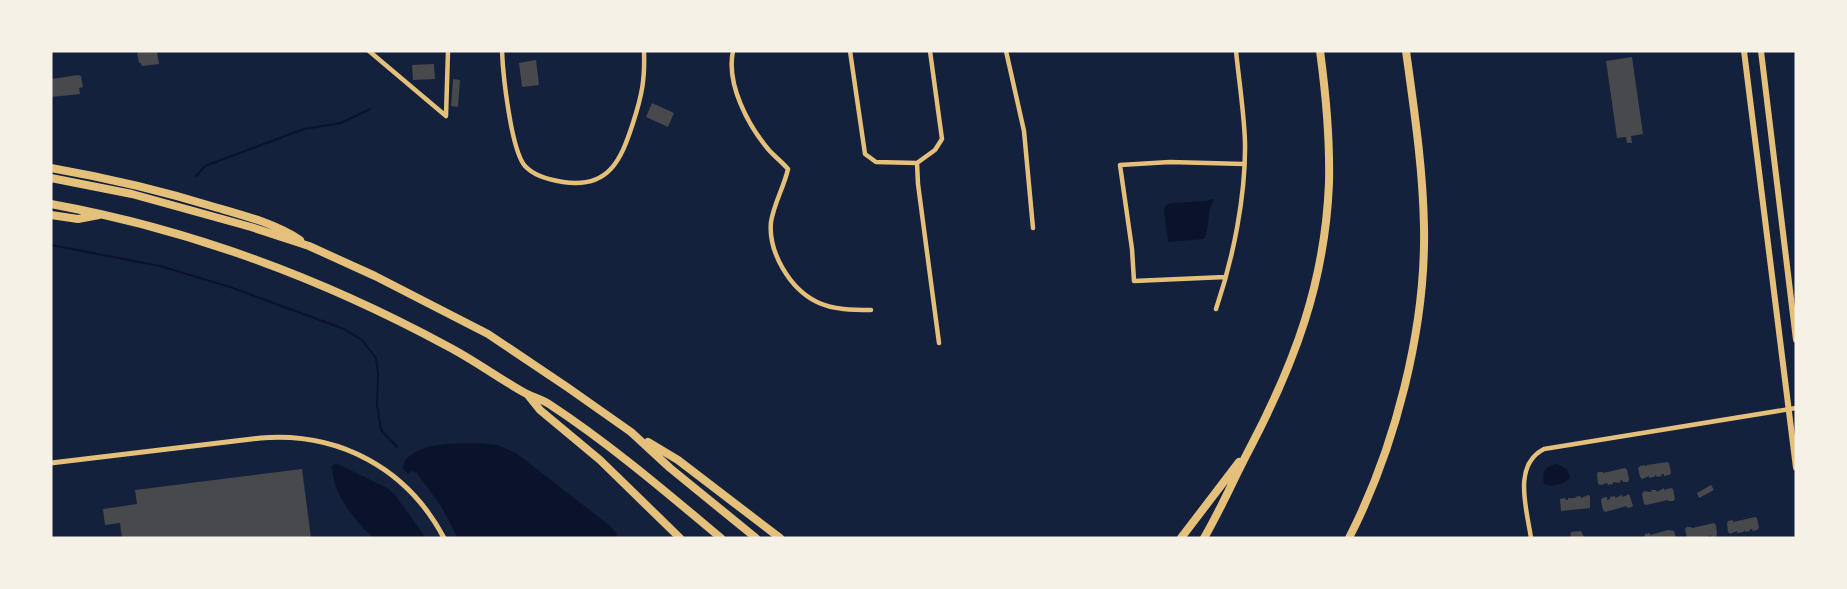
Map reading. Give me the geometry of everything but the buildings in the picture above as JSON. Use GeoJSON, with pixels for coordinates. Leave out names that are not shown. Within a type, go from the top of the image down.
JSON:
{"type":"FeatureCollection","features":[{"type":"Feature","properties":{"kind":"highway"},"geometry":{"type":"LineString","coordinates":[[1204,538],[1276,399],[1295,352],[1308,310],[1320,257],[1327,210],[1329,150],[1320,51]]}},
{"type":"Feature","properties":{"kind":"highway"},"geometry":{"type":"LineString","coordinates":[[1348,538],[1371,491],[1396,419],[1413,346],[1423,272],[1424,227],[1416,120],[1406,51]]}},
{"type":"Feature","properties":{"kind":"highway"},"geometry":{"type":"LineString","coordinates":[[51,168],[132,184],[249,217],[279,229],[309,246],[375,276],[488,334],[631,432],[678,460],[780,538]]}},
{"type":"Feature","properties":{"kind":"highway"},"geometry":{"type":"LineString","coordinates":[[51,178],[132,194],[197,211],[309,246]]}},
{"type":"Feature","properties":{"kind":"highway"},"geometry":{"type":"LineString","coordinates":[[51,204],[223,248],[344,295],[449,347],[527,394],[546,402],[721,538]]}},
{"type":"Feature","properties":{"kind":"highway"},"geometry":{"type":"LineString","coordinates":[[51,215],[78,219],[100,215]]}},
{"type":"Feature","properties":{"kind":"highway"},"geometry":{"type":"LineString","coordinates":[[527,394],[540,410],[600,460],[680,538]]}},
{"type":"Feature","properties":{"kind":"highway"},"geometry":{"type":"LineString","coordinates":[[631,432],[670,468],[756,538]]}},
{"type":"Feature","properties":{"kind":"highway"},"geometry":{"type":"LineString","coordinates":[[1181,538],[1250,449]]}},
{"type":"Feature","properties":{"kind":"main road"},"geometry":{"type":"LineString","coordinates":[[1744,51],[1792,408],[1796,468]]}},
{"type":"Feature","properties":{"kind":"main road"},"geometry":{"type":"LineString","coordinates":[[1761,51],[1796,339]]}},
{"type":"Feature","properties":{"kind":"street"},"geometry":{"type":"LineString","coordinates":[[369,51],[446,116],[448,51]]}},
{"type":"Feature","properties":{"kind":"street"},"geometry":{"type":"LineString","coordinates":[[502,51],[514,143],[526,167],[546,179],[576,184],[600,178],[615,166],[625,148],[643,92],[644,51]]}},
{"type":"Feature","properties":{"kind":"street"},"geometry":{"type":"LineString","coordinates":[[733,51],[733,73],[738,97],[750,124],[770,151],[788,169],[771,224],[774,250],[783,269],[800,291],[818,303],[844,309],[872,310]]}},
{"type":"Feature","properties":{"kind":"street"},"geometry":{"type":"LineString","coordinates":[[850,51],[865,154],[876,162],[917,163],[935,150],[942,139],[930,51]]}},
{"type":"Feature","properties":{"kind":"street"},"geometry":{"type":"LineString","coordinates":[[1006,51],[1024,131],[1033,228]]}},
{"type":"Feature","properties":{"kind":"street"},"geometry":{"type":"LineString","coordinates":[[1216,309],[1238,218],[1244,164],[1243,113],[1236,51]]}},
{"type":"Feature","properties":{"kind":"street"},"geometry":{"type":"LineString","coordinates":[[1225,276],[1134,281],[1132,249],[1120,165],[1170,162],[1244,164]]}},
{"type":"Feature","properties":{"kind":"street"},"geometry":{"type":"LineString","coordinates":[[917,163],[919,195],[939,343]]}},
{"type":"Feature","properties":{"kind":"street"},"geometry":{"type":"LineString","coordinates":[[1531,538],[1524,472],[1531,458],[1544,449],[1792,408]]}},
{"type":"Feature","properties":{"kind":"street"},"geometry":{"type":"LineString","coordinates":[[51,464],[261,438],[293,436],[309,439],[356,453],[386,470],[422,504],[444,538]]}},
{"type":"Feature","properties":{"kind":"water"},"geometry":{"type":"Polygon","coordinates":[[[1214,200],[1210,208],[1204,239],[1168,242],[1164,210],[1166,205],[1214,200]]]}},
{"type":"Feature","properties":{"kind":"water"},"geometry":{"type":"Polygon","coordinates":[[[478,443],[497,445],[516,453],[609,525],[617,534],[616,538],[458,538],[441,506],[416,472],[412,471],[408,474],[403,469],[405,460],[421,449],[439,445],[478,443]]]}},
{"type":"Feature","properties":{"kind":"water"},"geometry":{"type":"Polygon","coordinates":[[[336,463],[387,488],[395,495],[426,538],[373,538],[358,522],[340,496],[333,477],[332,466],[336,463]]]}},
{"type":"Feature","properties":{"kind":"water"},"geometry":{"type":"Polygon","coordinates":[[[1557,464],[1567,469],[1570,478],[1558,485],[1544,484],[1545,470],[1557,464]]]}},
{"type":"Feature","properties":{"kind":"waterway"},"geometry":{"type":"LineString","coordinates":[[196,176],[205,166],[304,129],[341,123],[370,109]]}},
{"type":"Feature","properties":{"kind":"waterway"},"geometry":{"type":"LineString","coordinates":[[51,245],[160,266],[230,287],[344,329],[362,340],[376,358],[377,404],[381,430],[397,447]]}}]}
